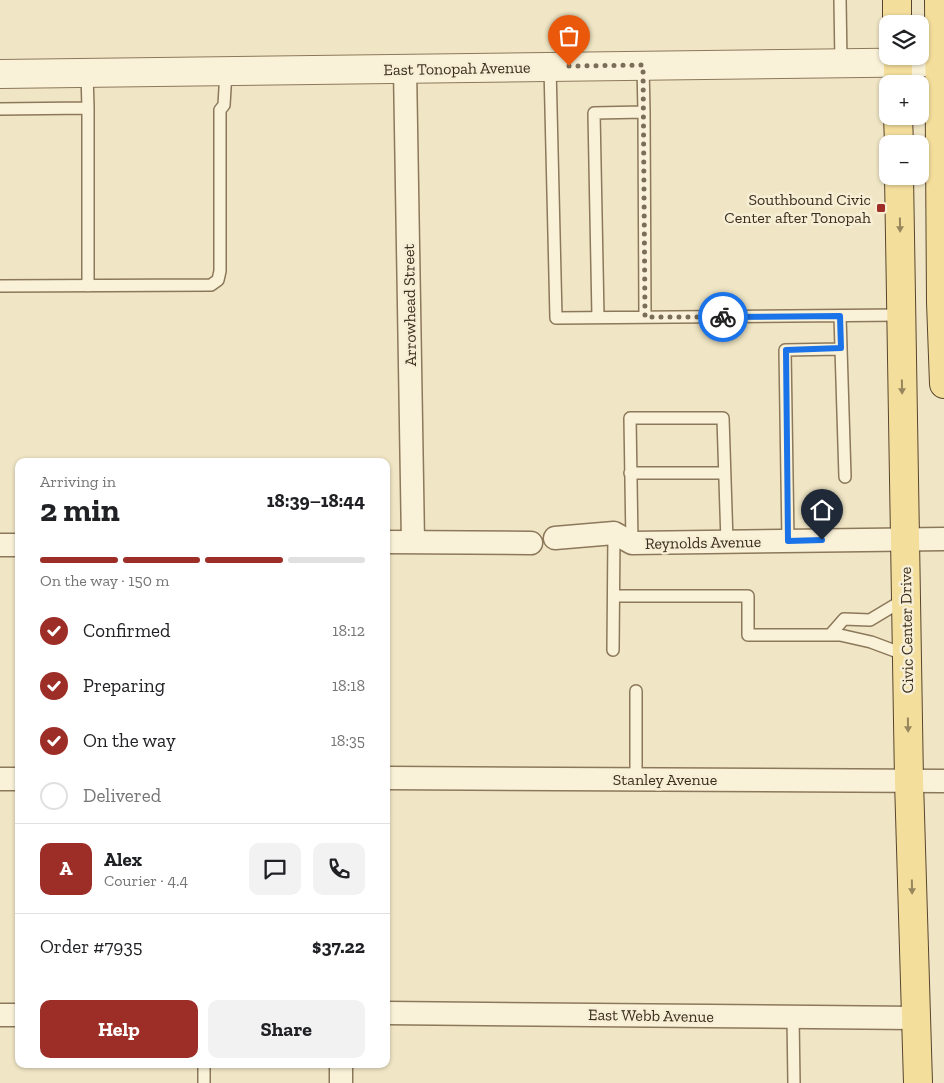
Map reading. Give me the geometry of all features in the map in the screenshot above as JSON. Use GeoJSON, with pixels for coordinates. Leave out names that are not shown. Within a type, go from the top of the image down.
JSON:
{"type":"FeatureCollection","features":[{"type":"Feature","properties":{"kind":"main road"},"geometry":{"type":"LineString","coordinates":[[897,0],[897,15]]}},
{"type":"Feature","properties":{"kind":"main road"},"geometry":{"type":"LineString","coordinates":[[938,0],[942,62],[944,384]]}},
{"type":"Feature","properties":{"kind":"main road","name":"Civic Center Drive"},"geometry":{"type":"LineString","coordinates":[[899,185],[909,781],[918,1083]]}},
{"type":"Feature","properties":{"kind":"street","name":"East Tonopah Avenue"},"geometry":{"type":"LineString","coordinates":[[0,74],[841,63],[898,67],[942,62]]}},
{"type":"Feature","properties":{"kind":"street","name":"Arrowhead Street"},"geometry":{"type":"LineString","coordinates":[[405,68],[413,542]]}},
{"type":"Feature","properties":{"kind":"street","name":"Reynolds Avenue"},"geometry":{"type":"LineString","coordinates":[[555,538],[623,538],[727,542],[944,539]]}},
{"type":"Feature","properties":{"kind":"street"},"geometry":{"type":"LineString","coordinates":[[390,542],[531,543]]}},
{"type":"Feature","properties":{"kind":"street"},"geometry":{"type":"LineString","coordinates":[[0,545],[15,545]]}},
{"type":"Feature","properties":{"kind":"street","name":"Stanley Avenue"},"geometry":{"type":"LineString","coordinates":[[390,778],[944,781]]}},
{"type":"Feature","properties":{"kind":"street"},"geometry":{"type":"LineString","coordinates":[[0,779],[15,779]]}},
{"type":"Feature","properties":{"kind":"street","name":"East Webb Avenue"},"geometry":{"type":"LineString","coordinates":[[390,1013],[915,1018]]}},
{"type":"Feature","properties":{"kind":"street"},"geometry":{"type":"LineString","coordinates":[[0,1015],[15,1015]]}},
{"type":"Feature","properties":{"kind":"street"},"geometry":{"type":"LineString","coordinates":[[341,1068],[342,1083]]}},
{"type":"Feature","properties":{"kind":"lane"},"geometry":{"type":"LineString","coordinates":[[840,0],[841,63]]}},
{"type":"Feature","properties":{"kind":"lane"},"geometry":{"type":"LineString","coordinates":[[643,65],[645,317]]}},
{"type":"Feature","properties":{"kind":"lane"},"geometry":{"type":"LineString","coordinates":[[550,67],[556,318],[901,315]]}},
{"type":"Feature","properties":{"kind":"lane"},"geometry":{"type":"LineString","coordinates":[[0,286],[211,285],[218,280],[220,271],[220,110],[224,104],[226,71]]}},
{"type":"Feature","properties":{"kind":"lane"},"geometry":{"type":"LineString","coordinates":[[87,73],[88,286]]}},
{"type":"Feature","properties":{"kind":"lane"},"geometry":{"type":"LineString","coordinates":[[0,109],[88,108]]}},
{"type":"Feature","properties":{"kind":"lane"},"geometry":{"type":"LineString","coordinates":[[598,317],[594,113],[644,112]]}},
{"type":"Feature","properties":{"kind":"lane"},"geometry":{"type":"LineString","coordinates":[[840,316],[846,477]]}},
{"type":"Feature","properties":{"kind":"lane"},"geometry":{"type":"LineString","coordinates":[[788,541],[786,350],[841,348]]}},
{"type":"Feature","properties":{"kind":"lane"},"geometry":{"type":"LineString","coordinates":[[613,650],[615,596],[630,473],[630,418],[723,418],[727,542]]}},
{"type":"Feature","properties":{"kind":"lane"},"geometry":{"type":"LineString","coordinates":[[630,473],[724,473]]}},
{"type":"Feature","properties":{"kind":"lane"},"geometry":{"type":"LineString","coordinates":[[615,596],[748,596],[748,635],[840,635],[870,642],[907,655]]}},
{"type":"Feature","properties":{"kind":"lane"},"geometry":{"type":"LineString","coordinates":[[830,635],[844,619],[870,620],[906,599]]}},
{"type":"Feature","properties":{"kind":"lane"},"geometry":{"type":"LineString","coordinates":[[636,691],[636,779]]}},
{"type":"Feature","properties":{"kind":"lane"},"geometry":{"type":"LineString","coordinates":[[793,1017],[794,1083]]}},
{"type":"Feature","properties":{"kind":"lane"},"geometry":{"type":"LineString","coordinates":[[204,1068],[204,1083]]}},
{"type":"Feature","properties":{"kind":"way so far"},"geometry":{"type":"LineString","coordinates":[[569,66],[643,65],[645,317],[723,317]]}},
{"type":"Feature","properties":{"kind":"place","name":"Southbound Civic Center after Tonopah"},"geometry":{"type":"Point","coordinates":[881,208]}},
{"type":"Feature","properties":{"kind":"route"},"geometry":{"type":"LineString","coordinates":[[723,317],[840,316],[841,348],[786,350],[788,541],[822,540]]}}]}
